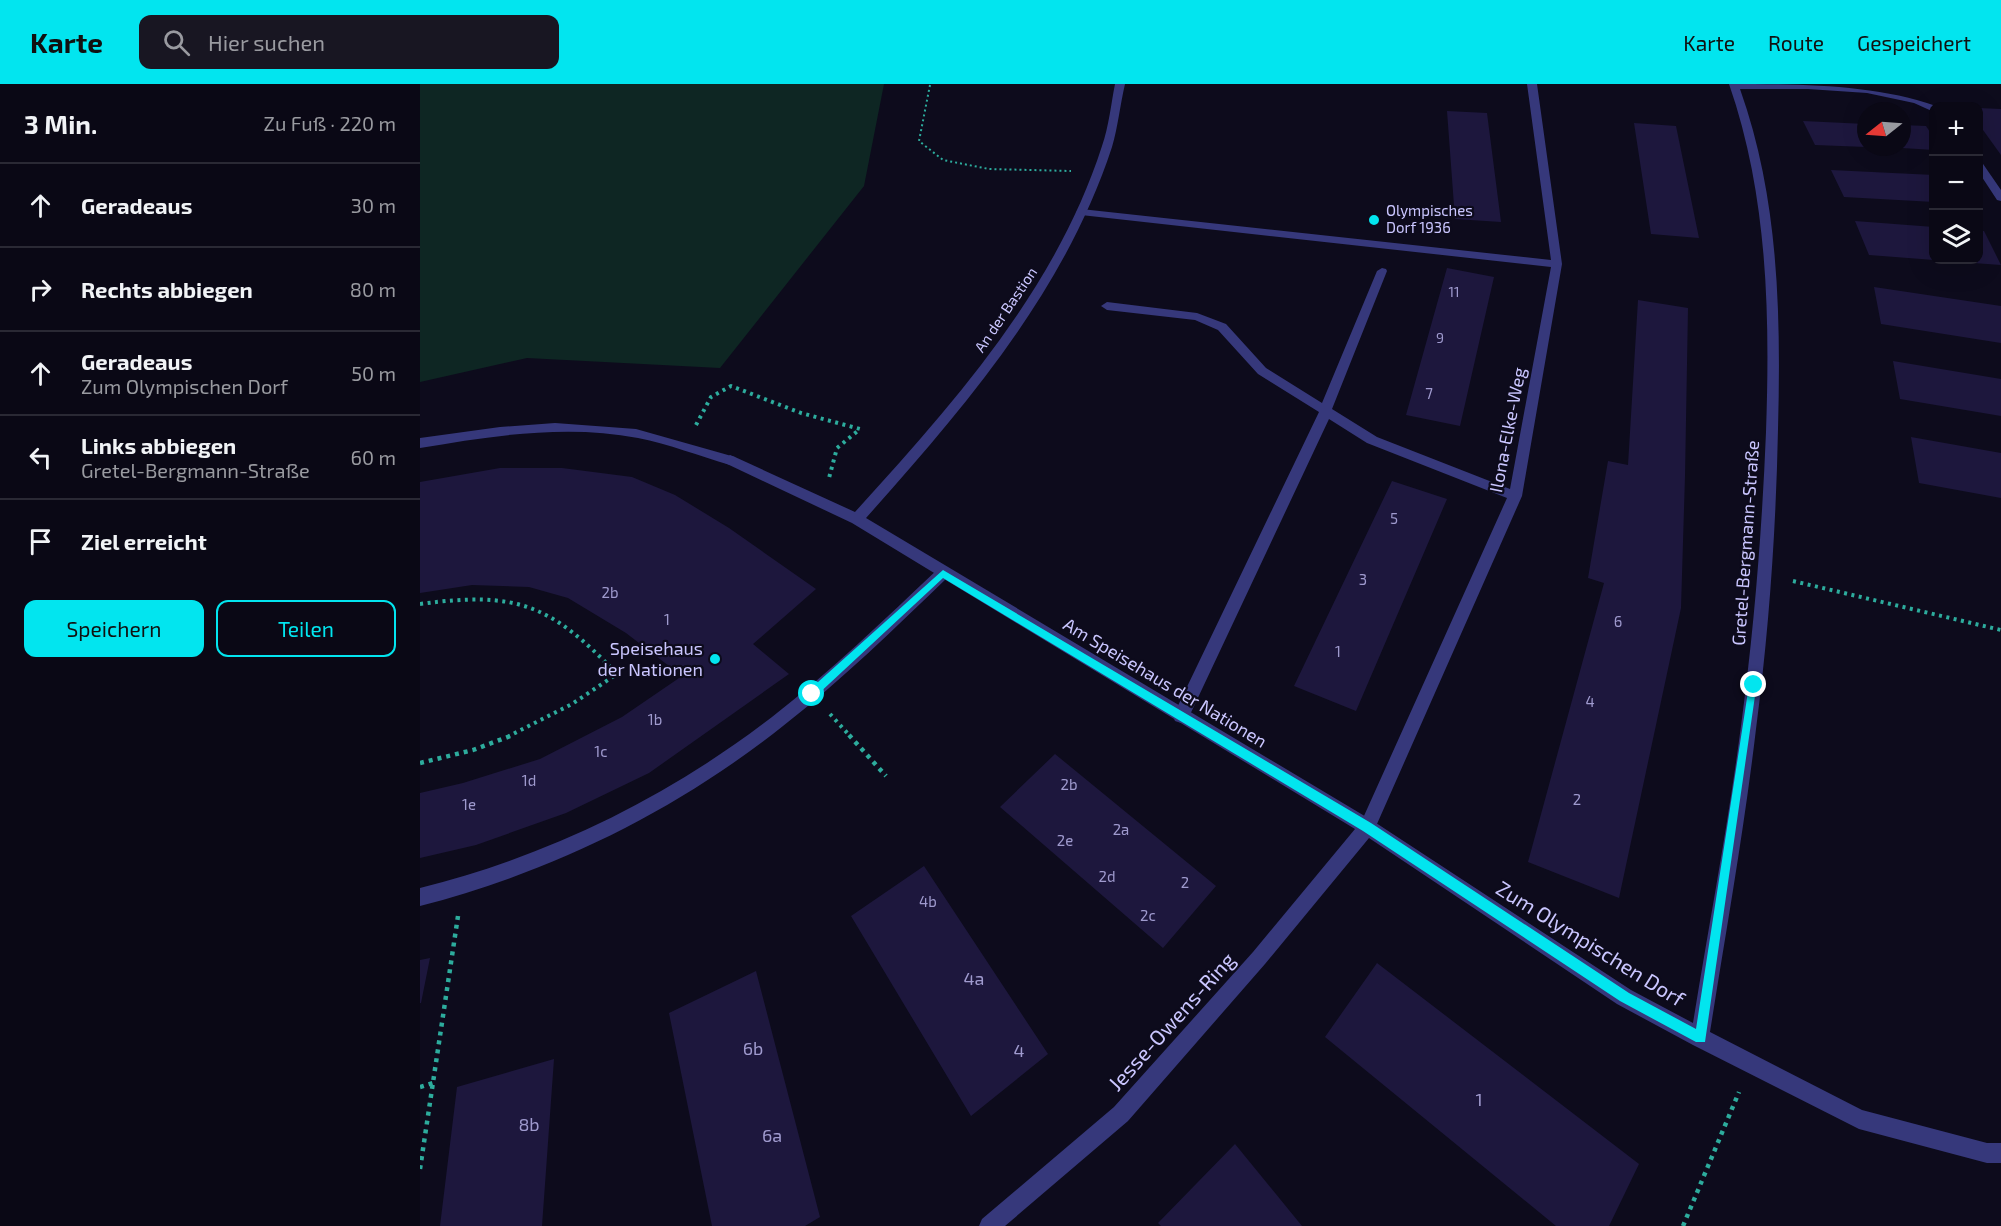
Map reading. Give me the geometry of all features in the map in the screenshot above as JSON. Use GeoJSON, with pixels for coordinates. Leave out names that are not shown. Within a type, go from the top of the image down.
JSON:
{"type":"FeatureCollection","features":[{"type":"Feature","properties":{"kind":"street","name":"An der Bastion"},"geometry":{"type":"LineString","coordinates":[[857,519],[974,383],[1039,293],[1081,212],[1098,171],[1116,121],[1120,84]]}},
{"type":"Feature","properties":{"kind":"street","name":"Ilona-Elke-Weg"},"geometry":{"type":"LineString","coordinates":[[1367,827],[1515,496],[1557,264],[1532,84]]}},
{"type":"Feature","properties":{"kind":"street"},"geometry":{"type":"LineString","coordinates":[[1734,85],[1760,84],[1873,90],[1903,96],[1929,107]]}},
{"type":"Feature","properties":{"kind":"street","name":"Gretel-Bergmann-Straße"},"geometry":{"type":"LineString","coordinates":[[1700,1038],[1754,685],[1772,478],[1773,332],[1769,255],[1752,144],[1734,85]]}},
{"type":"Feature","properties":{"kind":"street"},"geometry":{"type":"LineString","coordinates":[[1983,171],[2001,198]]}},
{"type":"Feature","properties":{"kind":"street"},"geometry":{"type":"LineString","coordinates":[[1081,212],[1557,264]]}},
{"type":"Feature","properties":{"kind":"street"},"geometry":{"type":"LineString","coordinates":[[1181,716],[1314,439],[1382,271]]}},
{"type":"Feature","properties":{"kind":"street"},"geometry":{"type":"LineString","coordinates":[[1107,306],[1197,317],[1222,327],[1262,371],[1372,440],[1515,496]]}},
{"type":"Feature","properties":{"kind":"street","name":"Am Speisehaus der Nationen"},"geometry":{"type":"LineString","coordinates":[[420,443],[488,432],[591,428],[638,433],[730,460],[857,519],[1367,827]]}},
{"type":"Feature","properties":{"kind":"street"},"geometry":{"type":"LineString","coordinates":[[420,897],[461,888],[529,865],[589,838],[669,795],[751,741],[812,694],[943,573]]}},
{"type":"Feature","properties":{"kind":"street","name":"Zum Olympischen Dorf"},"geometry":{"type":"LineString","coordinates":[[1367,827],[1624,997],[1700,1038],[1859,1119],[1987,1153],[2001,1153]]}},
{"type":"Feature","properties":{"kind":"street","name":"Jesse-Owens-Ring"},"geometry":{"type":"LineString","coordinates":[[989,1226],[1120,1114],[1259,958],[1367,827]]}},
{"type":"Feature","properties":{"kind":"path"},"geometry":{"type":"LineString","coordinates":[[930,85],[920,141],[943,160],[989,169],[1098,171]]}},
{"type":"Feature","properties":{"kind":"path"},"geometry":{"type":"LineString","coordinates":[[683,446],[711,397],[731,386],[801,413],[860,429],[837,448],[822,502]]}},
{"type":"Feature","properties":{"kind":"path"},"geometry":{"type":"LineString","coordinates":[[1763,573],[2001,630]]}},
{"type":"Feature","properties":{"kind":"path"},"geometry":{"type":"LineString","coordinates":[[420,604],[475,597],[526,603],[566,624],[617,674],[580,700],[531,726],[487,745],[420,763]]}},
{"type":"Feature","properties":{"kind":"path"},"geometry":{"type":"LineString","coordinates":[[812,694],[886,776]]}},
{"type":"Feature","properties":{"kind":"path"},"geometry":{"type":"LineString","coordinates":[[420,1169],[451,971],[461,888]]}},
{"type":"Feature","properties":{"kind":"path"},"geometry":{"type":"LineString","coordinates":[[1683,1226],[1750,1063]]}},
{"type":"Feature","properties":{"kind":"path"},"geometry":{"type":"LineString","coordinates":[[420,1087],[434,1083]]}},
{"type":"Feature","properties":{"kind":"green space"},"geometry":{"type":"Polygon","coordinates":[[[420,84],[884,84],[864,186],[720,368],[527,358],[420,382],[420,84]]]}},
{"type":"Feature","properties":{"kind":"building"},"geometry":{"type":"Polygon","coordinates":[[[1983,108],[2001,109],[2001,155],[1983,130],[1983,108]]]}},
{"type":"Feature","properties":{"kind":"building"},"geometry":{"type":"Polygon","coordinates":[[[1447,111],[1487,113],[1501,222],[1455,219],[1447,111]]]}},
{"type":"Feature","properties":{"kind":"building"},"geometry":{"type":"Polygon","coordinates":[[[1803,121],[1857,124],[1857,147],[1815,145],[1803,121]]]}},
{"type":"Feature","properties":{"kind":"building"},"geometry":{"type":"Polygon","coordinates":[[[1634,123],[1676,126],[1699,238],[1651,234],[1634,123]]]}},
{"type":"Feature","properties":{"kind":"building"},"geometry":{"type":"Polygon","coordinates":[[[1911,125],[1926,126],[1929,130],[1929,150],[1911,149],[1911,125]]]}},
{"type":"Feature","properties":{"kind":"building"},"geometry":{"type":"Polygon","coordinates":[[[1831,170],[1929,175],[1929,202],[1844,197],[1831,170]]]}},
{"type":"Feature","properties":{"kind":"building"},"geometry":{"type":"Polygon","coordinates":[[[1855,221],[1929,227],[1929,260],[1869,255],[1855,221]]]}},
{"type":"Feature","properties":{"kind":"building"},"geometry":{"type":"Polygon","coordinates":[[[1983,231],[1984,231],[2001,265],[1983,264],[1983,231]]]}},
{"type":"Feature","properties":{"kind":"building"},"geometry":{"type":"Polygon","coordinates":[[[1447,268],[1494,277],[1460,426],[1406,415],[1447,268]]]}},
{"type":"Feature","properties":{"kind":"building"},"geometry":{"type":"Polygon","coordinates":[[[1874,287],[2001,306],[2001,343],[1881,324],[1874,287]]]}},
{"type":"Feature","properties":{"kind":"building"},"geometry":{"type":"Polygon","coordinates":[[[1638,300],[1688,308],[1681,608],[1619,898],[1528,862],[1604,583],[1588,578],[1608,461],[1628,465],[1638,300]]]}},
{"type":"Feature","properties":{"kind":"building"},"geometry":{"type":"Polygon","coordinates":[[[1893,361],[2001,379],[2001,416],[1900,399],[1893,361]]]}},
{"type":"Feature","properties":{"kind":"building"},"geometry":{"type":"Polygon","coordinates":[[[1911,437],[2001,453],[2001,498],[1919,483],[1911,437]]]}},
{"type":"Feature","properties":{"kind":"building","name":"Speisehaus der Nationen"},"geometry":{"type":"Polygon","coordinates":[[[500,468],[562,468],[632,477],[675,495],[729,528],[816,589],[753,644],[789,674],[649,773],[566,813],[476,845],[420,858],[420,793],[463,783],[540,759],[622,717],[682,676],[626,633],[568,598],[529,587],[472,585],[420,593],[420,482],[500,468]]]}},
{"type":"Feature","properties":{"kind":"building"},"geometry":{"type":"Polygon","coordinates":[[[1392,481],[1447,499],[1356,711],[1294,686],[1392,481]]]}},
{"type":"Feature","properties":{"kind":"building"},"geometry":{"type":"Polygon","coordinates":[[[1055,754],[1216,886],[1163,948],[1000,807],[1055,754]]]}},
{"type":"Feature","properties":{"kind":"building"},"geometry":{"type":"Polygon","coordinates":[[[924,866],[1048,1054],[971,1116],[851,916],[924,866]]]}},
{"type":"Feature","properties":{"kind":"building"},"geometry":{"type":"Polygon","coordinates":[[[430,958],[421,1003],[420,1003],[420,960],[430,958]]]}},
{"type":"Feature","properties":{"kind":"building"},"geometry":{"type":"Polygon","coordinates":[[[1377,963],[1639,1164],[1609,1226],[1556,1226],[1325,1037],[1377,963]]]}},
{"type":"Feature","properties":{"kind":"building"},"geometry":{"type":"Polygon","coordinates":[[[756,971],[820,1217],[805,1226],[712,1226],[669,1013],[756,971]]]}},
{"type":"Feature","properties":{"kind":"building"},"geometry":{"type":"Polygon","coordinates":[[[554,1059],[542,1226],[440,1226],[457,1087],[554,1059]]]}},
{"type":"Feature","properties":{"kind":"building"},"geometry":{"type":"Polygon","coordinates":[[[1235,1144],[1302,1226],[1161,1226],[1158,1223],[1235,1144]]]}},
{"type":"Feature","properties":{"kind":"place","name":"Olympisches Dorf 1936"},"geometry":{"type":"Point","coordinates":[1374,220]}},
{"type":"Feature","properties":{"kind":"place","name":"Speisehaus der Nationen"},"geometry":{"type":"Point","coordinates":[715,659]}},
{"type":"Feature","properties":{"kind":"route"},"geometry":{"type":"LineString","coordinates":[[812,694],[943,573],[1367,827],[1624,997],[1700,1038],[1754,685]]}}]}
